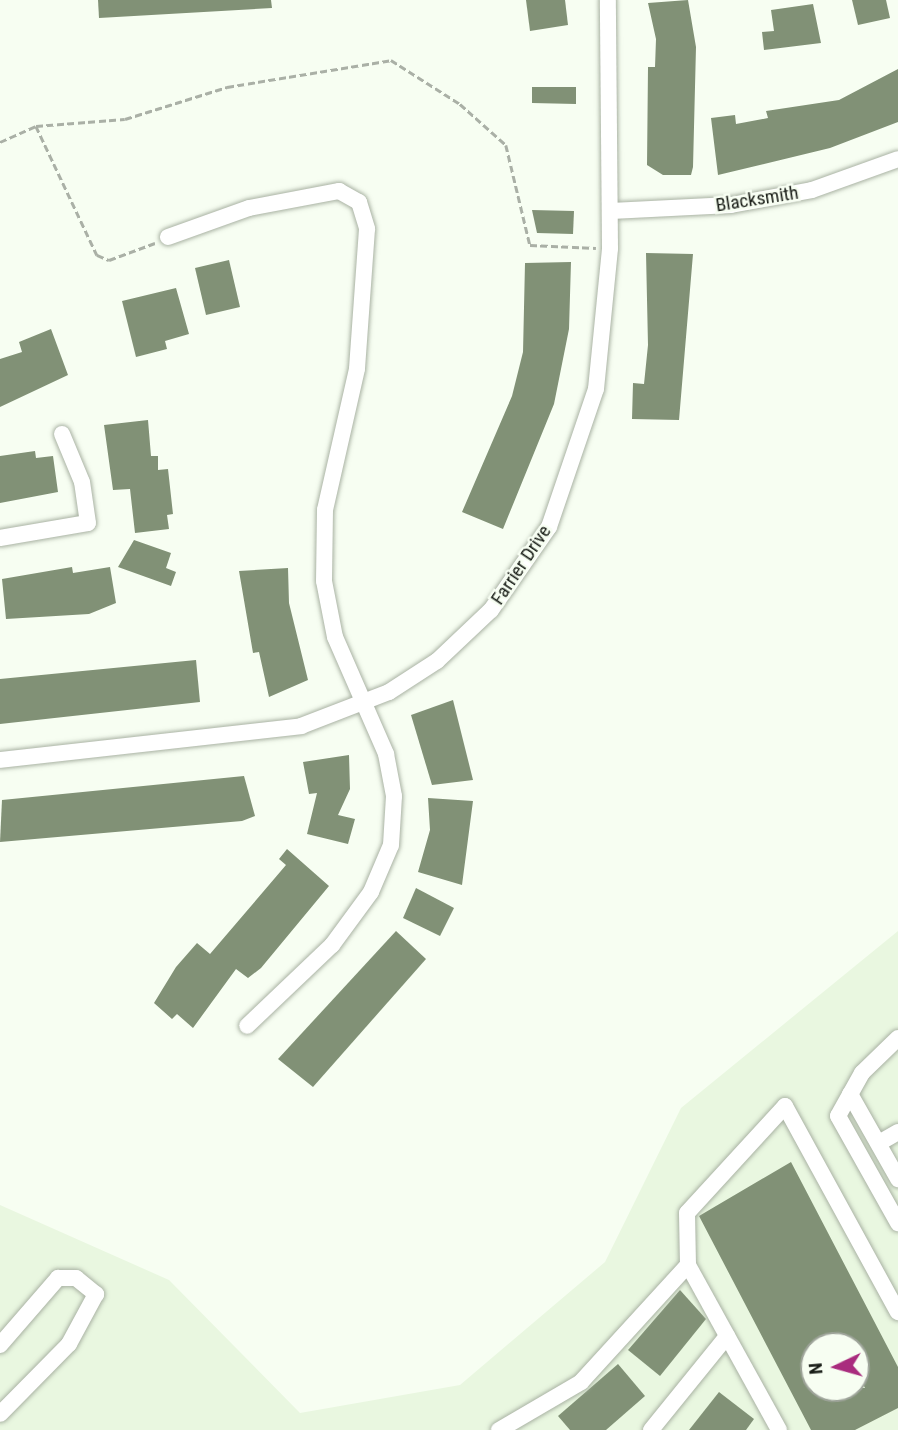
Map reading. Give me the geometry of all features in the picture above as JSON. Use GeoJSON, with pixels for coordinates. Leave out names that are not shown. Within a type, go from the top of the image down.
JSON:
{"type":"FeatureCollection","features":[{"type":"Feature","properties":{"kind":"street","name":"Farrier Drive"},"geometry":{"type":"LineString","coordinates":[[0,760],[257,736],[365,705],[437,661],[491,610],[549,527],[596,389],[610,248],[608,0]]}},
{"type":"Feature","properties":{"kind":"street","name":"Blacksmith"},"geometry":{"type":"LineString","coordinates":[[611,211],[731,205],[812,190],[898,159]]}},
{"type":"Feature","properties":{"kind":"street"},"geometry":{"type":"LineString","coordinates":[[167,237],[249,208],[339,191],[359,202],[367,229],[357,369],[325,510],[324,581],[335,637],[365,705],[394,796],[391,845],[371,892],[332,945],[247,1026]]}},
{"type":"Feature","properties":{"kind":"street"},"geometry":{"type":"LineString","coordinates":[[0,538],[88,523],[82,482],[62,434]]}},
{"type":"Feature","properties":{"kind":"street"},"geometry":{"type":"LineString","coordinates":[[898,1038],[850,1094],[838,1116],[898,1223]]}},
{"type":"Feature","properties":{"kind":"street"},"geometry":{"type":"LineString","coordinates":[[850,1094],[898,1179]]}},
{"type":"Feature","properties":{"kind":"street"},"geometry":{"type":"LineString","coordinates":[[779,1430],[688,1265],[687,1213],[785,1106],[898,1312]]}},
{"type":"Feature","properties":{"kind":"street"},"geometry":{"type":"LineString","coordinates":[[879,1143],[898,1132]]}},
{"type":"Feature","properties":{"kind":"street"},"geometry":{"type":"LineString","coordinates":[[499,1430],[581,1382],[688,1265]]}},
{"type":"Feature","properties":{"kind":"street"},"geometry":{"type":"LineString","coordinates":[[0,1345],[58,1278],[76,1278],[96,1294],[69,1344],[0,1414]]}},
{"type":"Feature","properties":{"kind":"street"},"geometry":{"type":"LineString","coordinates":[[651,1430],[727,1336]]}},
{"type":"Feature","properties":{"kind":"path"},"geometry":{"type":"LineString","coordinates":[[0,142],[36,126],[125,119],[226,87],[391,60],[460,104],[506,145],[530,245],[610,248]]}},
{"type":"Feature","properties":{"kind":"path"},"geometry":{"type":"LineString","coordinates":[[36,126],[97,255],[125,256],[167,237]]}},
{"type":"Feature","properties":{"kind":"shaded area"},"geometry":{"type":"Polygon","coordinates":[[[898,931],[898,1430],[0,1430],[0,1205],[169,1280],[300,1413],[460,1385],[605,1262],[681,1108],[898,931]]]}},
{"type":"Feature","properties":{"kind":"building"},"geometry":{"type":"Polygon","coordinates":[[[98,0],[271,0],[272,8],[99,18],[98,0]]]}},
{"type":"Feature","properties":{"kind":"building"},"geometry":{"type":"Polygon","coordinates":[[[526,0],[565,0],[568,25],[530,31],[526,0]]]}},
{"type":"Feature","properties":{"kind":"building"},"geometry":{"type":"Polygon","coordinates":[[[688,0],[696,47],[693,167],[691,175],[663,175],[647,165],[648,67],[655,67],[656,39],[648,3],[688,0]]]}},
{"type":"Feature","properties":{"kind":"building"},"geometry":{"type":"Polygon","coordinates":[[[852,0],[886,0],[890,18],[858,25],[852,0]]]}},
{"type":"Feature","properties":{"kind":"building"},"geometry":{"type":"Polygon","coordinates":[[[813,4],[821,43],[764,50],[762,32],[774,31],[771,10],[813,4]]]}},
{"type":"Feature","properties":{"kind":"building"},"geometry":{"type":"Polygon","coordinates":[[[898,69],[898,122],[830,148],[718,175],[711,118],[735,115],[736,124],[768,118],[766,111],[839,100],[898,69]]]}},
{"type":"Feature","properties":{"kind":"building"},"geometry":{"type":"Polygon","coordinates":[[[532,87],[576,87],[576,104],[532,103],[532,87]]]}},
{"type":"Feature","properties":{"kind":"building"},"geometry":{"type":"Polygon","coordinates":[[[532,210],[574,211],[573,234],[537,233],[532,210]]]}},
{"type":"Feature","properties":{"kind":"building"},"geometry":{"type":"Polygon","coordinates":[[[646,253],[693,254],[679,420],[632,419],[633,383],[644,384],[648,345],[646,253]]]}},
{"type":"Feature","properties":{"kind":"building"},"geometry":{"type":"Polygon","coordinates":[[[229,260],[240,307],[206,315],[195,268],[229,260]]]}},
{"type":"Feature","properties":{"kind":"building"},"geometry":{"type":"Polygon","coordinates":[[[571,262],[569,329],[554,404],[503,529],[462,512],[512,396],[523,352],[525,263],[571,262]]]}},
{"type":"Feature","properties":{"kind":"building"},"geometry":{"type":"Polygon","coordinates":[[[176,288],[189,334],[165,341],[167,349],[136,357],[122,301],[176,288]]]}},
{"type":"Feature","properties":{"kind":"building"},"geometry":{"type":"Polygon","coordinates":[[[51,329],[68,375],[0,407],[0,359],[22,352],[19,342],[51,329]]]}},
{"type":"Feature","properties":{"kind":"building"},"geometry":{"type":"Polygon","coordinates":[[[148,420],[151,456],[158,456],[158,470],[168,469],[173,514],[167,515],[169,529],[135,533],[130,489],[113,490],[104,425],[148,420]]]}},
{"type":"Feature","properties":{"kind":"building"},"geometry":{"type":"Polygon","coordinates":[[[35,451],[36,458],[53,456],[58,492],[0,503],[0,456],[35,451]]]}},
{"type":"Feature","properties":{"kind":"building"},"geometry":{"type":"Polygon","coordinates":[[[134,540],[171,553],[166,568],[176,572],[171,586],[118,567],[134,540]]]}},
{"type":"Feature","properties":{"kind":"building"},"geometry":{"type":"Polygon","coordinates":[[[72,567],[73,573],[110,567],[116,603],[89,614],[6,619],[2,579],[72,567]]]}},
{"type":"Feature","properties":{"kind":"building"},"geometry":{"type":"Polygon","coordinates":[[[288,568],[289,603],[308,680],[269,697],[259,652],[253,653],[239,571],[288,568]]]}},
{"type":"Feature","properties":{"kind":"building"},"geometry":{"type":"Polygon","coordinates":[[[196,660],[200,702],[0,724],[0,679],[196,660]]]}},
{"type":"Feature","properties":{"kind":"building"},"geometry":{"type":"Polygon","coordinates":[[[453,700],[473,780],[432,785],[411,715],[453,700]]]}},
{"type":"Feature","properties":{"kind":"building"},"geometry":{"type":"Polygon","coordinates":[[[349,755],[350,789],[338,815],[355,819],[348,844],[307,834],[317,793],[309,794],[303,762],[349,755]]]}},
{"type":"Feature","properties":{"kind":"building"},"geometry":{"type":"Polygon","coordinates":[[[244,776],[255,816],[242,821],[0,842],[2,800],[244,776]]]}},
{"type":"Feature","properties":{"kind":"building"},"geometry":{"type":"Polygon","coordinates":[[[428,798],[473,801],[462,885],[418,872],[430,830],[428,798]]]}},
{"type":"Feature","properties":{"kind":"building"},"geometry":{"type":"Polygon","coordinates":[[[287,849],[329,886],[261,968],[248,978],[236,969],[193,1028],[177,1014],[172,1019],[154,1003],[176,967],[197,943],[210,954],[286,865],[279,859],[287,849]]]}},
{"type":"Feature","properties":{"kind":"building"},"geometry":{"type":"Polygon","coordinates":[[[416,888],[454,908],[440,936],[403,918],[416,888]]]}},
{"type":"Feature","properties":{"kind":"building"},"geometry":{"type":"Polygon","coordinates":[[[396,931],[426,959],[313,1087],[278,1059],[396,931]]]}},
{"type":"Feature","properties":{"kind":"building"},"geometry":{"type":"Polygon","coordinates":[[[791,1162],[898,1367],[898,1408],[855,1430],[811,1430],[699,1216],[791,1162]]]}},
{"type":"Feature","properties":{"kind":"building"},"geometry":{"type":"Polygon","coordinates":[[[680,1290],[706,1319],[660,1376],[628,1350],[680,1290]]]}},
{"type":"Feature","properties":{"kind":"building"},"geometry":{"type":"Polygon","coordinates":[[[618,1364],[645,1396],[606,1430],[570,1430],[558,1416],[618,1364]]]}},
{"type":"Feature","properties":{"kind":"building"},"geometry":{"type":"Polygon","coordinates":[[[719,1392],[754,1419],[746,1430],[689,1430],[719,1392]]]}}]}
